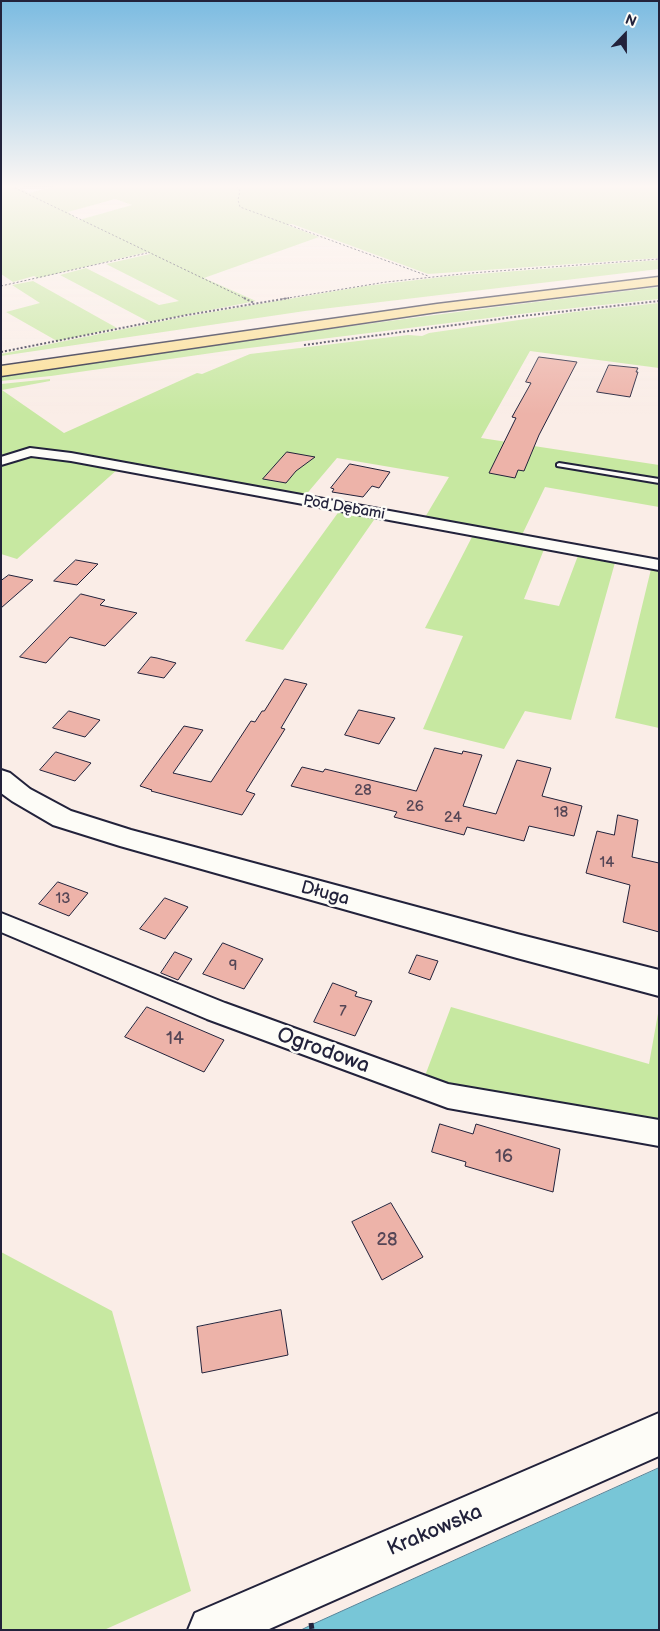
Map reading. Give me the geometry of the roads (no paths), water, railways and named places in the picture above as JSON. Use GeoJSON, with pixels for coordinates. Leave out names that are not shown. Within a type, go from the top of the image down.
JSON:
{"type":"FeatureCollection","features":[{"type":"Feature","properties":{"kind":"highway"},"geometry":{"type":"LineString","coordinates":[[1,362],[339,313],[659,274]]}},
{"type":"Feature","properties":{"kind":"highway"},"geometry":{"type":"LineString","coordinates":[[1,371],[418,311],[659,281]]}},
{"type":"Feature","properties":{"kind":"street","name":"Pod Dębami"},"geometry":{"type":"LineString","coordinates":[[1,461],[30,452],[70,457],[659,565]]}},
{"type":"Feature","properties":{"kind":"street","name":"Długa"},"geometry":{"type":"LineString","coordinates":[[1,779],[21,795],[62,818],[129,839],[517,946],[659,983]]}},
{"type":"Feature","properties":{"kind":"street","name":"Ogrodowa"},"geometry":{"type":"LineString","coordinates":[[1,922],[216,1011],[448,1096],[566,1118],[659,1132]]}},
{"type":"Feature","properties":{"kind":"street","name":"Krakowska"},"geometry":{"type":"LineString","coordinates":[[212,1630],[659,1434]]}},
{"type":"Feature","properties":{"kind":"lane"},"geometry":{"type":"LineString","coordinates":[[558,465],[659,481]]}},
{"type":"Feature","properties":{"kind":"water"},"geometry":{"type":"Polygon","coordinates":[[[659,1468],[659,1630],[301,1630],[311,1625],[659,1468]]]}}]}
